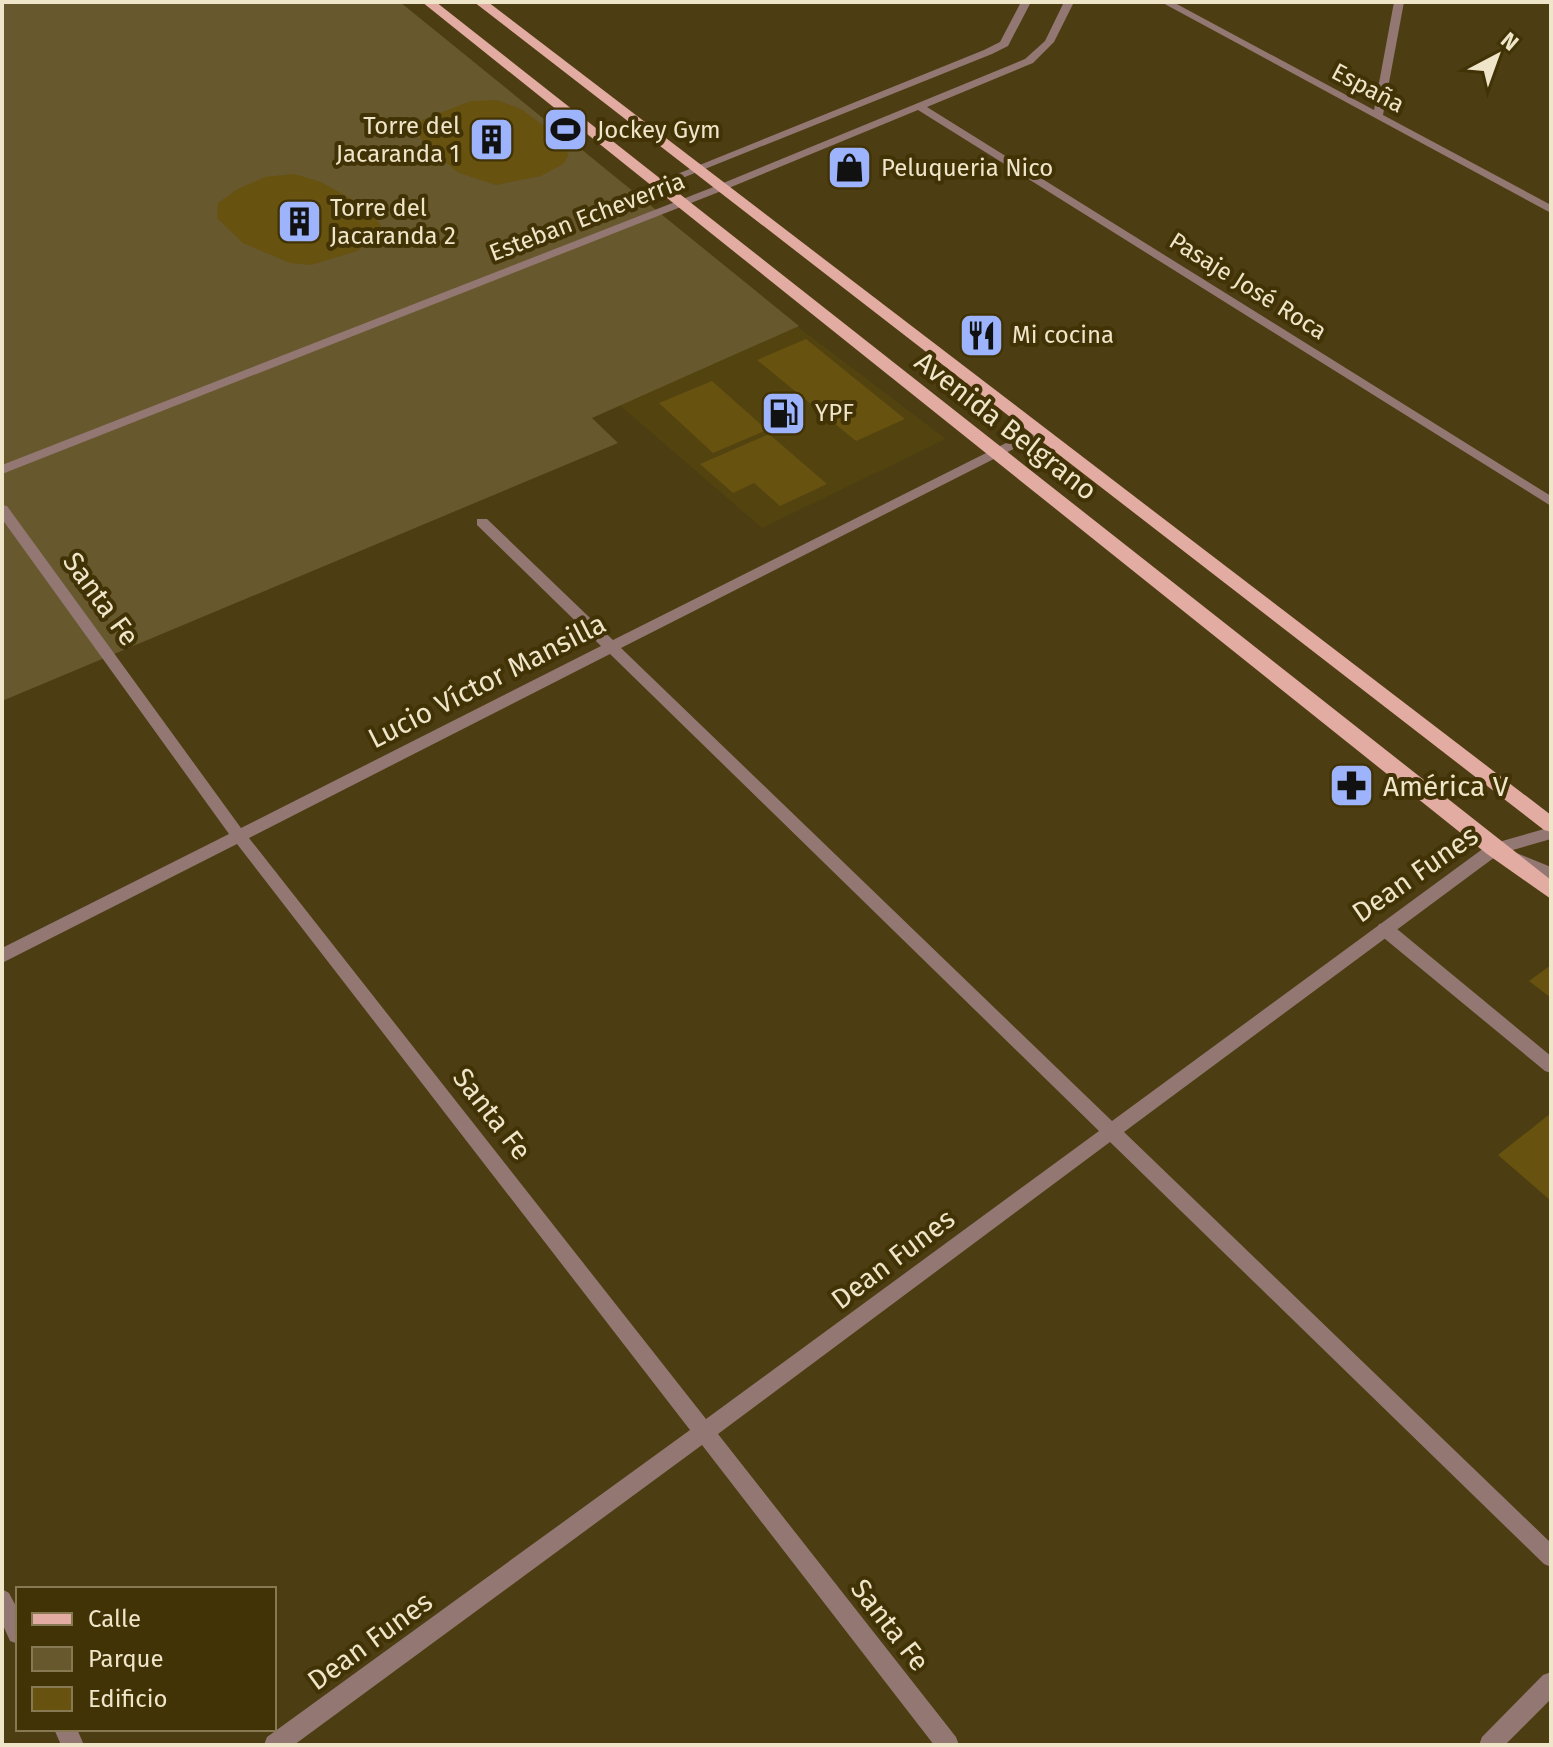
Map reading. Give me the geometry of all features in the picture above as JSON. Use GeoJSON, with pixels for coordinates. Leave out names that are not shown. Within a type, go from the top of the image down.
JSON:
{"type":"FeatureCollection","features":[{"type":"Feature","properties":{"kind":"main road","name":"Avenida Belgrano"},"geometry":{"type":"LineString","coordinates":[[428,2],[679,204],[1551,891]]}},
{"type":"Feature","properties":{"kind":"main road","name":"Avenida Belgrano"},"geometry":{"type":"LineString","coordinates":[[480,2],[1551,825]]}},
{"type":"Feature","properties":{"kind":"street","name":"Esteban Echeverria"},"geometry":{"type":"LineString","coordinates":[[656,185],[996,48],[1011,34],[1026,2]]}},
{"type":"Feature","properties":{"kind":"street","name":"Esteban Echeverria"},"geometry":{"type":"LineString","coordinates":[[2,470],[922,108],[1029,61],[1049,42],[1069,2]]}},
{"type":"Feature","properties":{"kind":"street","name":"España"},"geometry":{"type":"LineString","coordinates":[[1166,2],[1551,210]]}},
{"type":"Feature","properties":{"kind":"street"},"geometry":{"type":"LineString","coordinates":[[1378,116],[1399,2]]}},
{"type":"Feature","properties":{"kind":"street","name":"Pasaje José Roca"},"geometry":{"type":"LineString","coordinates":[[922,108],[1551,502]]}},
{"type":"Feature","properties":{"kind":"street","name":"Lucio Víctor Mansilla"},"geometry":{"type":"LineString","coordinates":[[2,956],[1040,430]]}},
{"type":"Feature","properties":{"kind":"street","name":"Santa Fe"},"geometry":{"type":"LineString","coordinates":[[2,509],[239,836],[948,1745]]}},
{"type":"Feature","properties":{"kind":"street"},"geometry":{"type":"LineString","coordinates":[[482,522],[1113,1128],[1551,1557]]}},
{"type":"Feature","properties":{"kind":"street","name":"Dean Funes"},"geometry":{"type":"LineString","coordinates":[[275,1745],[706,1433],[1113,1128],[1494,849],[1551,833]]}},
{"type":"Feature","properties":{"kind":"street"},"geometry":{"type":"LineString","coordinates":[[1494,849],[1551,874]]}},
{"type":"Feature","properties":{"kind":"street"},"geometry":{"type":"LineString","coordinates":[[1385,929],[1551,1066]]}},
{"type":"Feature","properties":{"kind":"street"},"geometry":{"type":"LineString","coordinates":[[2,1600],[16,1629]]}},
{"type":"Feature","properties":{"kind":"street"},"geometry":{"type":"LineString","coordinates":[[1490,1745],[1551,1683]]}},
{"type":"Feature","properties":{"kind":"shaded area"},"geometry":{"type":"Polygon","coordinates":[[[797,326],[946,439],[762,528],[618,404],[797,326]]]}},
{"type":"Feature","properties":{"kind":"green space"},"geometry":{"type":"Polygon","coordinates":[[[2,2],[400,2],[799,326],[592,418],[618,443],[2,701],[2,2]]]}},
{"type":"Feature","properties":{"kind":"building","name":"Torre del Jacaranda 1"},"geometry":{"type":"Polygon","coordinates":[[[497,100],[521,109],[555,134],[569,155],[563,164],[541,176],[496,185],[459,173],[424,145],[419,134],[422,120],[471,101],[497,100]]]}},
{"type":"Feature","properties":{"kind":"building","name":"Torre del Jacaranda 2"},"geometry":{"type":"Polygon","coordinates":[[[294,174],[321,182],[362,205],[381,225],[377,236],[357,251],[311,265],[290,263],[243,243],[217,218],[218,203],[238,189],[265,177],[294,174]]]}},
{"type":"Feature","properties":{"kind":"building"},"geometry":{"type":"Polygon","coordinates":[[[806,339],[905,419],[856,441],[757,360],[806,339]]]}},
{"type":"Feature","properties":{"kind":"building"},"geometry":{"type":"Polygon","coordinates":[[[712,381],[767,430],[713,453],[659,403],[712,381]]]}},
{"type":"Feature","properties":{"kind":"building"},"geometry":{"type":"Polygon","coordinates":[[[769,434],[827,484],[780,506],[754,483],[733,493],[700,464],[769,434]]]}},
{"type":"Feature","properties":{"kind":"building"},"geometry":{"type":"Polygon","coordinates":[[[1551,965],[1551,998],[1529,981],[1551,965]]]}},
{"type":"Feature","properties":{"kind":"building"},"geometry":{"type":"Polygon","coordinates":[[[1551,1113],[1551,1201],[1498,1155],[1551,1113]]]}},
{"type":"Feature","properties":{"kind":"place","name":"Jockey Gym"},"geometry":{"type":"Point","coordinates":[566,130]}},
{"type":"Feature","properties":{"kind":"place","name":"Torre del Jacaranda 1"},"geometry":{"type":"Point","coordinates":[491,140]}},
{"type":"Feature","properties":{"kind":"place","name":"Peluqueria Nico"},"geometry":{"type":"Point","coordinates":[850,168]}},
{"type":"Feature","properties":{"kind":"place","name":"Torre del Jacaranda 2"},"geometry":{"type":"Point","coordinates":[299,222]}},
{"type":"Feature","properties":{"kind":"place","name":"Mi cocina"},"geometry":{"type":"Point","coordinates":[981,335]}},
{"type":"Feature","properties":{"kind":"place","name":"YPF"},"geometry":{"type":"Point","coordinates":[784,413]}},
{"type":"Feature","properties":{"kind":"place","name":"América V"},"geometry":{"type":"Point","coordinates":[1352,786]}}]}
